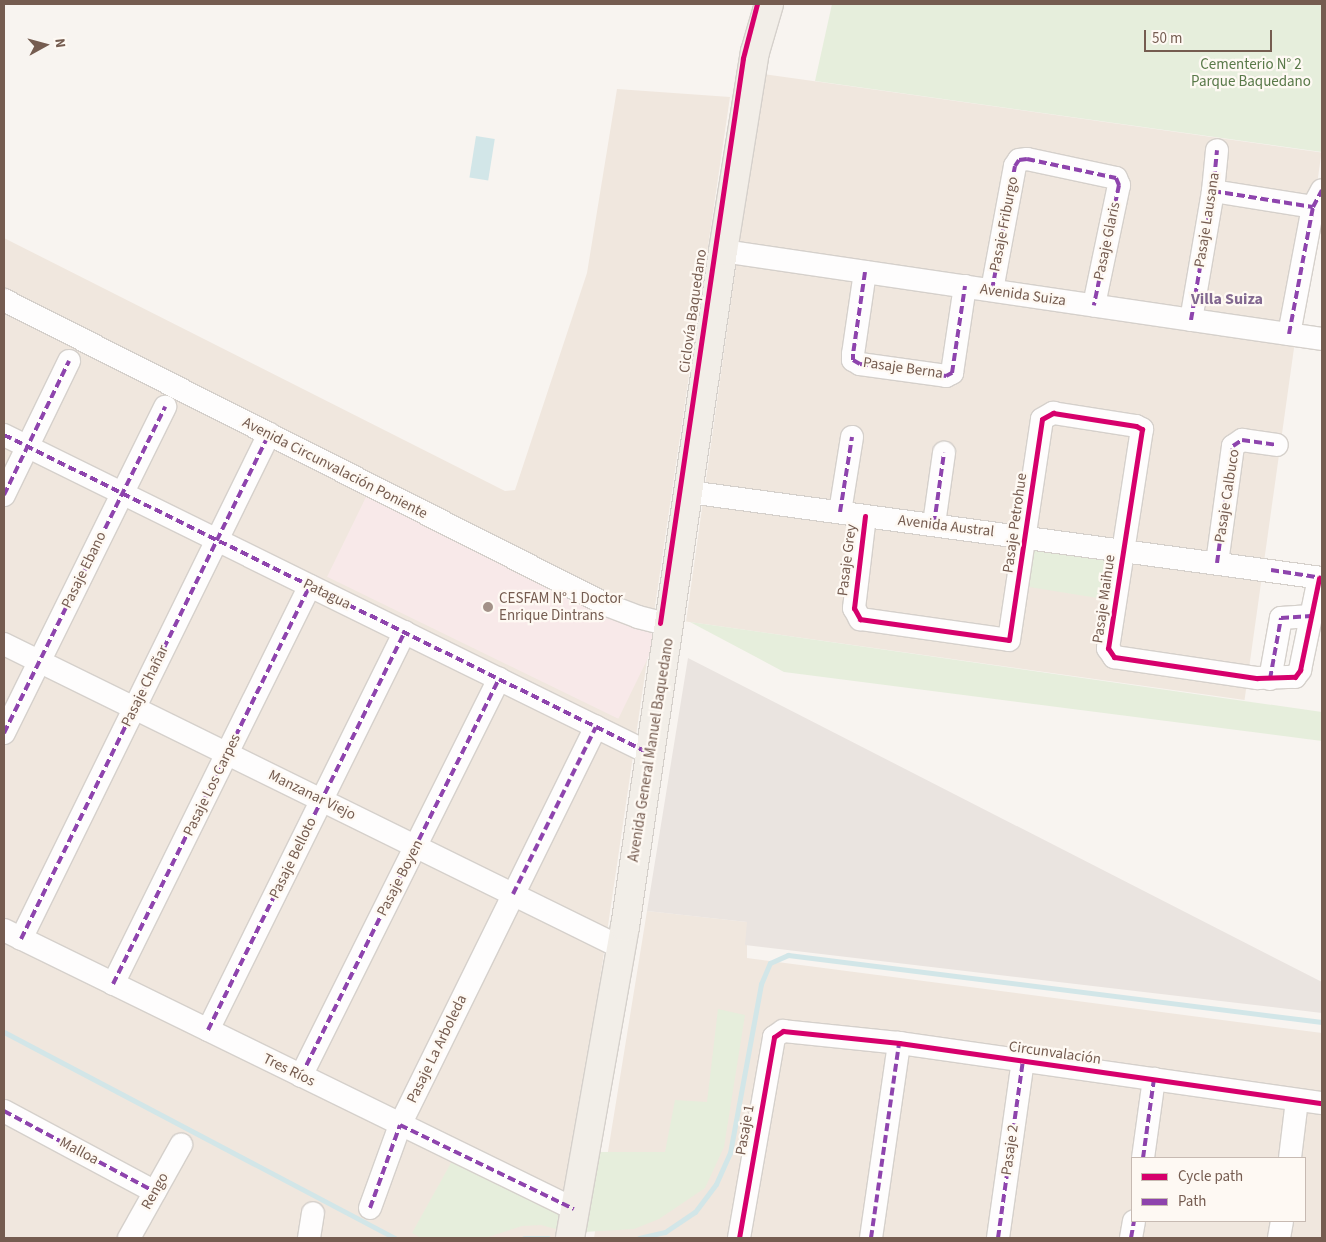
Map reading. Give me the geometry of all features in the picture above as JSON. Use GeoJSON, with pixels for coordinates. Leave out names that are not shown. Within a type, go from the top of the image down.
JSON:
{"type":"FeatureCollection","features":[{"type":"Feature","properties":{"kind":"main road","name":"Avenida General Manuel Baquedano"},"geometry":{"type":"LineString","coordinates":[[570,1238],[651,754],[723,251],[755,52],[769,4]]}},
{"type":"Feature","properties":{"kind":"main road","name":"Avenida General Manuel Baquedano"},"geometry":{"type":"LineString","coordinates":[[755,52],[785,4]]}},
{"type":"Feature","properties":{"kind":"street","name":"Pasaje Lausana"},"geometry":{"type":"LineString","coordinates":[[1191,320],[1213,191],[1217,150]]}},
{"type":"Feature","properties":{"kind":"street","name":"Pasaje Friburgo"},"geometry":{"type":"LineString","coordinates":[[992,290],[1015,166],[1019,160],[1111,174],[1116,178]]}},
{"type":"Feature","properties":{"kind":"street","name":"Pasaje Glaris"},"geometry":{"type":"LineString","coordinates":[[1094,305],[1119,185],[1116,178]]}},
{"type":"Feature","properties":{"kind":"street"},"geometry":{"type":"LineString","coordinates":[[1213,191],[1318,199],[1289,334]]}},
{"type":"Feature","properties":{"kind":"street","name":"Avenida Suiza"},"geometry":{"type":"LineString","coordinates":[[723,251],[1322,339]]}},
{"type":"Feature","properties":{"kind":"street","name":"Pasaje Berna"},"geometry":{"type":"LineString","coordinates":[[865,272],[854,360],[860,364],[937,375],[952,373],[964,286]]}},
{"type":"Feature","properties":{"kind":"street","name":"Avenida Circunvalación Poniente"},"geometry":{"type":"LineString","coordinates":[[4,300],[606,605],[638,618],[670,625]]}},
{"type":"Feature","properties":{"kind":"street"},"geometry":{"type":"LineString","coordinates":[[4,495],[69,361]]}},
{"type":"Feature","properties":{"kind":"street","name":"Pasaje Ebano"},"geometry":{"type":"LineString","coordinates":[[4,733],[165,407]]}},
{"type":"Feature","properties":{"kind":"street","name":"Pasaje Petrohue"},"geometry":{"type":"LineString","coordinates":[[1012,636],[1046,415],[1081,417],[1136,426],[1142,429]]}},
{"type":"Feature","properties":{"kind":"street","name":"Pasaje Maihue"},"geometry":{"type":"LineString","coordinates":[[1142,429],[1108,648],[1110,654],[1114,657],[1263,678]]}},
{"type":"Feature","properties":{"kind":"street","name":"Pasaje Chañar"},"geometry":{"type":"LineString","coordinates":[[12,935],[134,708],[269,434]]}},
{"type":"Feature","properties":{"kind":"street","name":"Patagua"},"geometry":{"type":"LineString","coordinates":[[4,435],[651,754]]}},
{"type":"Feature","properties":{"kind":"street"},"geometry":{"type":"LineString","coordinates":[[840,512],[852,437]]}},
{"type":"Feature","properties":{"kind":"street","name":"Pasaje Calbuco"},"geometry":{"type":"LineString","coordinates":[[1216,562],[1233,446],[1242,440],[1277,444]]}},
{"type":"Feature","properties":{"kind":"street"},"geometry":{"type":"LineString","coordinates":[[934,524],[944,452]]}},
{"type":"Feature","properties":{"kind":"street","name":"Avenida Austral"},"geometry":{"type":"LineString","coordinates":[[689,492],[1123,549],[1321,578]]}},
{"type":"Feature","properties":{"kind":"street","name":"Pasaje Grey"},"geometry":{"type":"LineString","coordinates":[[865,516],[854,608],[860,619],[1004,642],[1012,636]]}},
{"type":"Feature","properties":{"kind":"street"},"geometry":{"type":"LineString","coordinates":[[1311,616],[1282,618],[1263,678],[1295,677],[1300,670],[1321,578]]}},
{"type":"Feature","properties":{"kind":"street","name":"Pasaje Los Carpes"},"geometry":{"type":"LineString","coordinates":[[113,984],[310,586]]}},
{"type":"Feature","properties":{"kind":"street","name":"Pasaje Belloto"},"geometry":{"type":"LineString","coordinates":[[208,1030],[404,632]]}},
{"type":"Feature","properties":{"kind":"street","name":"Manzanar Viejo"},"geometry":{"type":"LineString","coordinates":[[4,644],[620,947]]}},
{"type":"Feature","properties":{"kind":"street","name":"Pasaje Boyen"},"geometry":{"type":"LineString","coordinates":[[301,1076],[499,679]]}},
{"type":"Feature","properties":{"kind":"street","name":"Pasaje La Arboleda"},"geometry":{"type":"LineString","coordinates":[[370,1208],[400,1125],[596,727]]}},
{"type":"Feature","properties":{"kind":"street","name":"Tres Ríos"},"geometry":{"type":"LineString","coordinates":[[12,935],[574,1209]]}},
{"type":"Feature","properties":{"kind":"street","name":"Circunvalación"},"geometry":{"type":"LineString","coordinates":[[783,1031],[899,1043],[1322,1103]]}},
{"type":"Feature","properties":{"kind":"street","name":"Pasaje 1"},"geometry":{"type":"LineString","coordinates":[[739,1238],[774,1037],[783,1031]]}},
{"type":"Feature","properties":{"kind":"street"},"geometry":{"type":"LineString","coordinates":[[871,1238],[899,1043]]}},
{"type":"Feature","properties":{"kind":"street","name":"Pasaje 2"},"geometry":{"type":"LineString","coordinates":[[998,1238],[1023,1061]]}},
{"type":"Feature","properties":{"kind":"street"},"geometry":{"type":"LineString","coordinates":[[1143,1157],[1154,1079]]}},
{"type":"Feature","properties":{"kind":"street"},"geometry":{"type":"LineString","coordinates":[[1290,1157],[1297,1100]]}},
{"type":"Feature","properties":{"kind":"street","name":"Malloa"},"geometry":{"type":"LineString","coordinates":[[4,1112],[155,1192]]}},
{"type":"Feature","properties":{"kind":"street","name":"Rengo"},"geometry":{"type":"LineString","coordinates":[[129,1238],[181,1144]]}},
{"type":"Feature","properties":{"kind":"street"},"geometry":{"type":"LineString","coordinates":[[309,1238],[313,1213]]}},
{"type":"Feature","properties":{"kind":"street"},"geometry":{"type":"LineString","coordinates":[[1131,1238],[1134,1222]]}},
{"type":"Feature","properties":{"kind":"street"},"geometry":{"type":"LineString","coordinates":[[1279,1238],[1282,1222]]}},
{"type":"Feature","properties":{"kind":"shaded area"},"geometry":{"type":"Polygon","coordinates":[[[763,74],[1322,152],[1245,700],[686,622],[763,74]]]}},
{"type":"Feature","properties":{"kind":"shaded area"},"geometry":{"type":"Polygon","coordinates":[[[617,89],[730,97],[562,1238],[4,1238],[4,238],[505,491],[515,490],[587,273],[617,89]]]}},
{"type":"Feature","properties":{"kind":"shaded area"},"geometry":{"type":"Polygon","coordinates":[[[476,136],[495,139],[488,180],[469,177],[476,136]]]}},
{"type":"Feature","properties":{"kind":"shaded area","name":"CESFAM N° 1 Doctor Enrique Dintrans"},"geometry":{"type":"Polygon","coordinates":[[[367,495],[658,637],[618,719],[327,577],[367,495]]]}},
{"type":"Feature","properties":{"kind":"shaded area"},"geometry":{"type":"Polygon","coordinates":[[[688,658],[1322,982],[1322,1013],[745,945],[747,922],[647,911],[688,658]]]}},
{"type":"Feature","properties":{"kind":"shaded area"},"geometry":{"type":"Polygon","coordinates":[[[647,911],[747,922],[747,958],[1322,1033],[1322,1238],[594,1238],[647,911]]]}},
{"type":"Feature","properties":{"kind":"green space","name":"Cementerio N° 2 Parque Baquedano"},"geometry":{"type":"Polygon","coordinates":[[[832,4],[1322,4],[1322,152],[815,81],[832,4]]]}},
{"type":"Feature","properties":{"kind":"green space"},"geometry":{"type":"Polygon","coordinates":[[[1032,548],[1110,560],[1104,599],[1026,587],[1032,548]]]}},
{"type":"Feature","properties":{"kind":"green space"},"geometry":{"type":"Polygon","coordinates":[[[690,622],[1322,712],[1322,741],[784,672],[690,622]]]}},
{"type":"Feature","properties":{"kind":"green space"},"geometry":{"type":"Polygon","coordinates":[[[718,1009],[745,1015],[724,1147],[705,1188],[659,1219],[634,1229],[584,1232],[594,1152],[665,1152],[675,1100],[707,1102],[718,1009]]]}},
{"type":"Feature","properties":{"kind":"green space"},"geometry":{"type":"Polygon","coordinates":[[[457,1152],[566,1207],[563,1231],[541,1225],[522,1226],[485,1238],[421,1238],[412,1233],[457,1152]]]}},
{"type":"Feature","properties":{"kind":"waterway"},"geometry":{"type":"LineString","coordinates":[[639,1238],[665,1232],[695,1212],[716,1184],[730,1153],[761,984],[770,963],[788,955],[1322,1022]]}},
{"type":"Feature","properties":{"kind":"waterway"},"geometry":{"type":"LineString","coordinates":[[4,1032],[395,1238]]}},
{"type":"Feature","properties":{"kind":"waterway"},"geometry":{"type":"LineString","coordinates":[[524,1238],[548,1238]]}},
{"type":"Feature","properties":{"kind":"marked path"},"geometry":{"type":"LineString","coordinates":[[1191,320],[1213,191],[1217,150]]}},
{"type":"Feature","properties":{"kind":"marked path"},"geometry":{"type":"LineString","coordinates":[[992,290],[1015,166],[1019,160],[1027,159],[1116,178],[1119,185],[1094,305]]}},
{"type":"Feature","properties":{"kind":"marked path"},"geometry":{"type":"LineString","coordinates":[[1289,334],[1313,207],[1322,190]]}},
{"type":"Feature","properties":{"kind":"marked path"},"geometry":{"type":"LineString","coordinates":[[1213,191],[1313,207]]}},
{"type":"Feature","properties":{"kind":"marked path"},"geometry":{"type":"LineString","coordinates":[[865,272],[853,354],[853,360],[860,364],[946,376],[952,373],[965,286]]}},
{"type":"Feature","properties":{"kind":"marked path"},"geometry":{"type":"LineString","coordinates":[[4,495],[69,361]]}},
{"type":"Feature","properties":{"kind":"marked path"},"geometry":{"type":"LineString","coordinates":[[4,733],[165,407]]}},
{"type":"Feature","properties":{"kind":"marked path"},"geometry":{"type":"LineString","coordinates":[[21,939],[269,434]]}},
{"type":"Feature","properties":{"kind":"marked path"},"geometry":{"type":"LineString","coordinates":[[4,435],[651,754]]}},
{"type":"Feature","properties":{"kind":"marked path"},"geometry":{"type":"LineString","coordinates":[[840,512],[852,437]]}},
{"type":"Feature","properties":{"kind":"marked path"},"geometry":{"type":"LineString","coordinates":[[1217,563],[1233,446],[1242,440],[1277,445]]}},
{"type":"Feature","properties":{"kind":"marked path"},"geometry":{"type":"LineString","coordinates":[[934,524],[944,453]]}},
{"type":"Feature","properties":{"kind":"marked path"},"geometry":{"type":"LineString","coordinates":[[1271,570],[1322,578]]}},
{"type":"Feature","properties":{"kind":"marked path"},"geometry":{"type":"LineString","coordinates":[[113,984],[310,586]]}},
{"type":"Feature","properties":{"kind":"marked path"},"geometry":{"type":"LineString","coordinates":[[1270,679],[1281,618],[1311,616]]}},
{"type":"Feature","properties":{"kind":"marked path"},"geometry":{"type":"LineString","coordinates":[[208,1030],[405,632]]}},
{"type":"Feature","properties":{"kind":"marked path"},"geometry":{"type":"LineString","coordinates":[[301,1076],[499,679]]}},
{"type":"Feature","properties":{"kind":"marked path"},"geometry":{"type":"LineString","coordinates":[[513,894],[596,727]]}},
{"type":"Feature","properties":{"kind":"marked path"},"geometry":{"type":"LineString","coordinates":[[871,1238],[899,1043]]}},
{"type":"Feature","properties":{"kind":"marked path"},"geometry":{"type":"LineString","coordinates":[[998,1238],[1023,1061]]}},
{"type":"Feature","properties":{"kind":"marked path"},"geometry":{"type":"LineString","coordinates":[[1143,1157],[1154,1079]]}},
{"type":"Feature","properties":{"kind":"marked path"},"geometry":{"type":"LineString","coordinates":[[4,1111],[155,1192]]}},
{"type":"Feature","properties":{"kind":"marked path"},"geometry":{"type":"LineString","coordinates":[[370,1208],[400,1125],[574,1209]]}},
{"type":"Feature","properties":{"kind":"marked path"},"geometry":{"type":"LineString","coordinates":[[1131,1238],[1134,1222]]}},
{"type":"Feature","properties":{"kind":"cycle path","name":"Ciclovía Baquedano"},"geometry":{"type":"LineString","coordinates":[[660,623],[743,58],[757,4]]}},
{"type":"Feature","properties":{"kind":"cycle path"},"geometry":{"type":"LineString","coordinates":[[865,516],[854,608],[860,619],[1009,640],[1042,419],[1053,413],[1136,426],[1142,429],[1108,648],[1114,657],[1257,678],[1295,677],[1300,670],[1319,578]]}},
{"type":"Feature","properties":{"kind":"cycle path"},"geometry":{"type":"LineString","coordinates":[[739,1238],[774,1037],[783,1031],[899,1043],[1322,1103]]}},
{"type":"Feature","properties":{"kind":"place","name":"CESFAM N° 1 Doctor Enrique Dintrans"},"geometry":{"type":"Point","coordinates":[488,607]}},
{"type":"Feature","properties":{"kind":"district","name":"Villa Suiza"},"geometry":{"type":"Point","coordinates":[1227,299]}}]}
